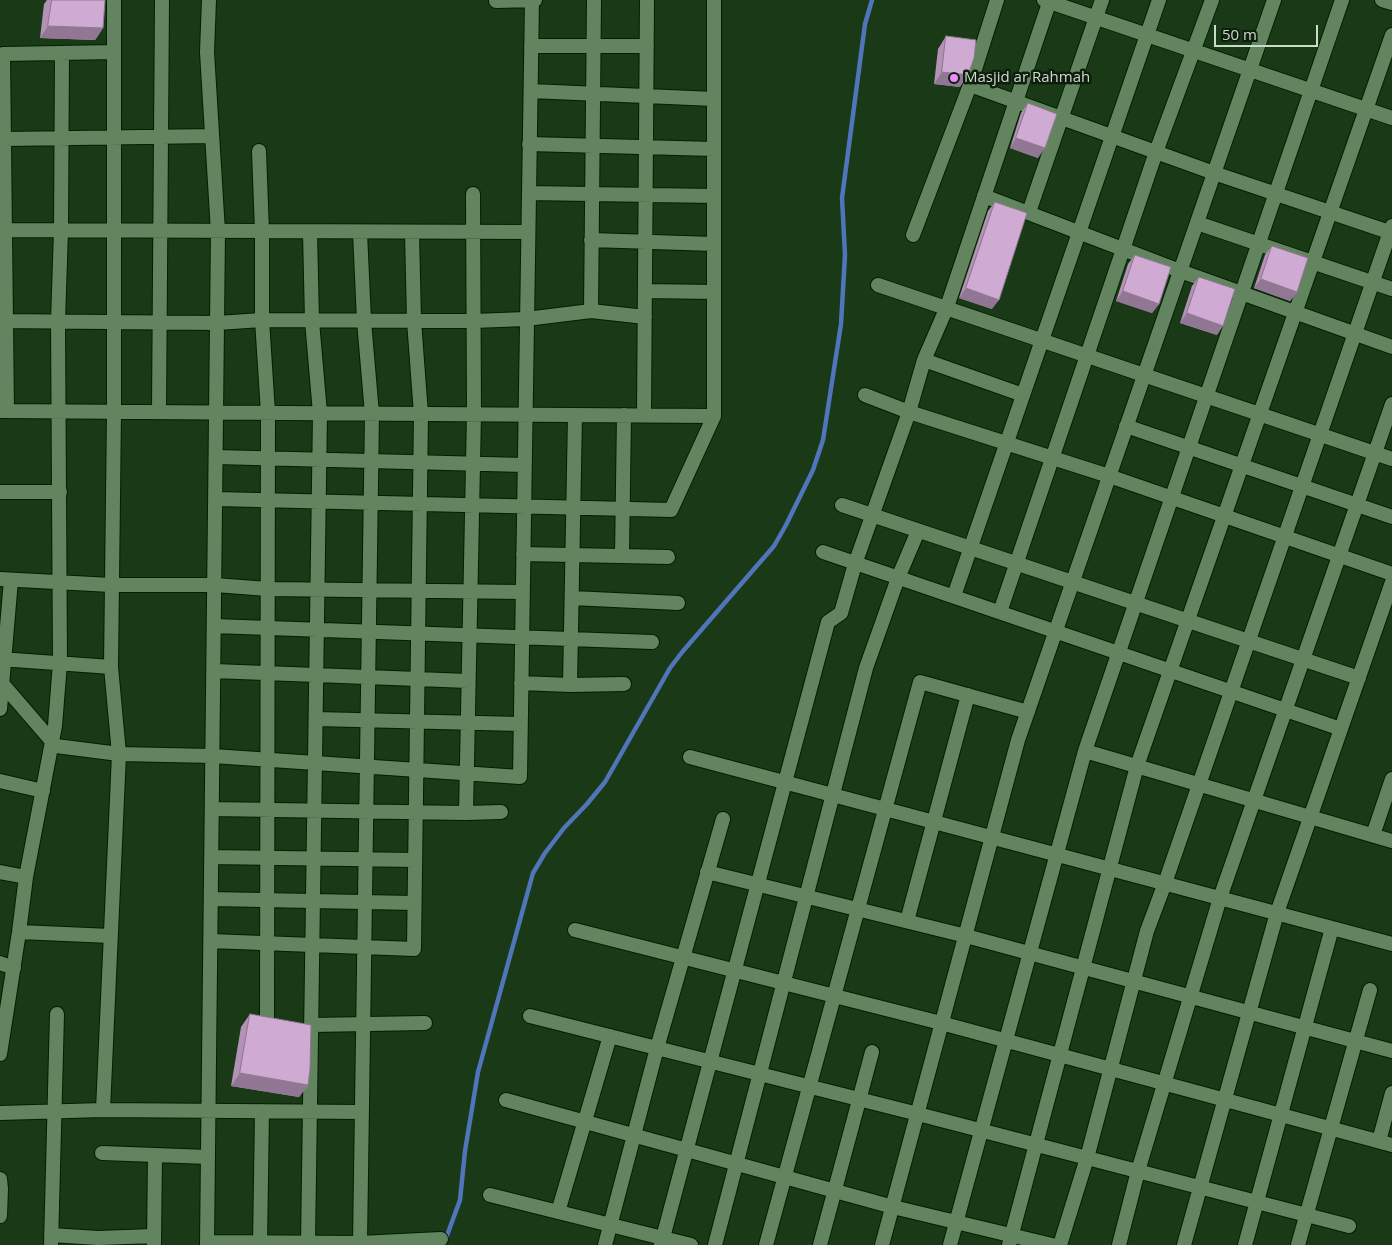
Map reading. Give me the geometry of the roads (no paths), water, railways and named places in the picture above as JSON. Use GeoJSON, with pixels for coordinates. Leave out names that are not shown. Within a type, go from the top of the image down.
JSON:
{"type":"FeatureCollection","features":[{"type":"Feature","properties":{"kind":"street"},"geometry":{"type":"LineString","coordinates":[[103,1110],[119,754],[111,668],[114,412],[114,0]]}},
{"type":"Feature","properties":{"kind":"street"},"geometry":{"type":"LineString","coordinates":[[158,412],[162,0]]}},
{"type":"Feature","properties":{"kind":"street"},"geometry":{"type":"LineString","coordinates":[[209,0],[207,52],[218,232],[207,1244],[410,1243],[441,1239]]}},
{"type":"Feature","properties":{"kind":"street"},"geometry":{"type":"LineString","coordinates":[[2,683],[56,746],[119,754],[213,756],[520,777],[524,414],[533,0],[496,1]]}},
{"type":"Feature","properties":{"kind":"street"},"geometry":{"type":"LineString","coordinates":[[591,310],[594,0]]}},
{"type":"Feature","properties":{"kind":"street"},"geometry":{"type":"LineString","coordinates":[[644,415],[647,0]]}},
{"type":"Feature","properties":{"kind":"street"},"geometry":{"type":"LineString","coordinates":[[216,499],[671,510],[714,416],[714,0]]}},
{"type":"Feature","properties":{"kind":"street"},"geometry":{"type":"LineString","coordinates":[[913,236],[970,85],[997,0]]}},
{"type":"Feature","properties":{"kind":"street"},"geometry":{"type":"LineString","coordinates":[[1029,212],[1102,0]]}},
{"type":"Feature","properties":{"kind":"street"},"geometry":{"type":"LineString","coordinates":[[954,596],[1159,0]]}},
{"type":"Feature","properties":{"kind":"street"},"geometry":{"type":"LineString","coordinates":[[1000,612],[1156,152],[1212,0]]}},
{"type":"Feature","properties":{"kind":"street"},"geometry":{"type":"LineString","coordinates":[[882,1245],[1018,740],[1274,0]]}},
{"type":"Feature","properties":{"kind":"street"},"geometry":{"type":"LineString","coordinates":[[950,1245],[1085,751],[1342,0]]}},
{"type":"Feature","properties":{"kind":"street"},"geometry":{"type":"LineString","coordinates":[[1382,0],[1392,3]]}},
{"type":"Feature","properties":{"kind":"street"},"geometry":{"type":"LineString","coordinates":[[662,1242],[828,622],[841,613],[855,564],[909,412],[924,360],[947,307],[1048,1],[1392,118]]}},
{"type":"Feature","properties":{"kind":"street"},"geometry":{"type":"LineString","coordinates":[[1010,1240],[1137,766],[1392,35]]}},
{"type":"Feature","properties":{"kind":"street"},"geometry":{"type":"LineString","coordinates":[[531,46],[647,46]]}},
{"type":"Feature","properties":{"kind":"street"},"geometry":{"type":"LineString","coordinates":[[114,52],[3,54],[5,139],[2,230],[3,411],[714,416]]}},
{"type":"Feature","properties":{"kind":"street"},"geometry":{"type":"LineString","coordinates":[[0,1054],[20,932],[26,876],[52,741],[60,663],[58,322],[61,230],[62,54]]}},
{"type":"Feature","properties":{"kind":"street"},"geometry":{"type":"LineString","coordinates":[[970,85],[1214,173],[1330,212],[1391,230],[1165,883],[1146,931],[1087,1158],[1060,1245]]}},
{"type":"Feature","properties":{"kind":"street"},"geometry":{"type":"LineString","coordinates":[[531,91],[714,99]]}},
{"type":"Feature","properties":{"kind":"street"},"geometry":{"type":"LineString","coordinates":[[5,139],[212,136]]}},
{"type":"Feature","properties":{"kind":"street"},"geometry":{"type":"LineString","coordinates":[[530,144],[714,149]]}},
{"type":"Feature","properties":{"kind":"street"},"geometry":{"type":"LineString","coordinates":[[259,151],[262,232],[262,320],[268,413],[267,1019]]}},
{"type":"Feature","properties":{"kind":"street"},"geometry":{"type":"LineString","coordinates":[[466,813],[474,414],[473,194]]}},
{"type":"Feature","properties":{"kind":"street"},"geometry":{"type":"LineString","coordinates":[[529,194],[714,196]]}},
{"type":"Feature","properties":{"kind":"street"},"geometry":{"type":"LineString","coordinates":[[984,196],[1180,271],[1392,347]]}},
{"type":"Feature","properties":{"kind":"street"},"geometry":{"type":"LineString","coordinates":[[1197,223],[1392,289]]}},
{"type":"Feature","properties":{"kind":"street"},"geometry":{"type":"LineString","coordinates":[[2,230],[528,232]]}},
{"type":"Feature","properties":{"kind":"street"},"geometry":{"type":"LineString","coordinates":[[308,1244],[320,460],[320,413],[312,321],[310,232]]}},
{"type":"Feature","properties":{"kind":"street"},"geometry":{"type":"LineString","coordinates":[[360,232],[364,322],[372,414],[360,1243]]}},
{"type":"Feature","properties":{"kind":"street"},"geometry":{"type":"LineString","coordinates":[[211,941],[414,949],[421,414],[414,321],[412,232]]}},
{"type":"Feature","properties":{"kind":"street"},"geometry":{"type":"LineString","coordinates":[[591,240],[714,244]]}},
{"type":"Feature","properties":{"kind":"street"},"geometry":{"type":"LineString","coordinates":[[878,285],[1392,459]]}},
{"type":"Feature","properties":{"kind":"street"},"geometry":{"type":"LineString","coordinates":[[645,291],[714,292]]}},
{"type":"Feature","properties":{"kind":"street"},"geometry":{"type":"LineString","coordinates":[[3,321],[159,323],[217,323],[262,320],[364,322],[473,321],[526,319],[591,310],[645,317]]}},
{"type":"Feature","properties":{"kind":"street"},"geometry":{"type":"LineString","coordinates":[[924,360],[1023,395]]}},
{"type":"Feature","properties":{"kind":"street"},"geometry":{"type":"LineString","coordinates":[[865,395],[909,412],[1109,476],[1392,574]]}},
{"type":"Feature","properties":{"kind":"street"},"geometry":{"type":"LineString","coordinates":[[1119,1245],[1138,1171],[1220,898],[1392,404]]}},
{"type":"Feature","properties":{"kind":"street"},"geometry":{"type":"LineString","coordinates":[[570,685],[575,415]]}},
{"type":"Feature","properties":{"kind":"street"},"geometry":{"type":"LineString","coordinates":[[622,556],[624,415]]}},
{"type":"Feature","properties":{"kind":"street"},"geometry":{"type":"LineString","coordinates":[[1126,426],[1392,517]]}},
{"type":"Feature","properties":{"kind":"street"},"geometry":{"type":"LineString","coordinates":[[216,456],[524,465]]}},
{"type":"Feature","properties":{"kind":"street"},"geometry":{"type":"LineString","coordinates":[[0,492],[60,492]]}},
{"type":"Feature","properties":{"kind":"street"},"geometry":{"type":"LineString","coordinates":[[842,505],[1359,678]]}},
{"type":"Feature","properties":{"kind":"street"},"geometry":{"type":"LineString","coordinates":[[715,1245],[866,668],[898,578],[918,531]]}},
{"type":"Feature","properties":{"kind":"street"},"geometry":{"type":"LineString","coordinates":[[823,552],[1341,728]]}},
{"type":"Feature","properties":{"kind":"street"},"geometry":{"type":"LineString","coordinates":[[522,554],[668,557]]}},
{"type":"Feature","properties":{"kind":"street"},"geometry":{"type":"LineString","coordinates":[[0,709],[6,580],[111,586],[215,585],[268,589],[522,592]]}},
{"type":"Feature","properties":{"kind":"street"},"geometry":{"type":"LineString","coordinates":[[1184,1245],[1277,913],[1392,582]]}},
{"type":"Feature","properties":{"kind":"street"},"geometry":{"type":"LineString","coordinates":[[572,598],[678,603]]}},
{"type":"Feature","properties":{"kind":"street"},"geometry":{"type":"LineString","coordinates":[[214,626],[652,642]]}},
{"type":"Feature","properties":{"kind":"street"},"geometry":{"type":"LineString","coordinates":[[2,659],[111,668]]}},
{"type":"Feature","properties":{"kind":"street"},"geometry":{"type":"LineString","coordinates":[[214,671],[468,681]]}},
{"type":"Feature","properties":{"kind":"street"},"geometry":{"type":"LineString","coordinates":[[766,1245],[920,682],[1028,712]]}},
{"type":"Feature","properties":{"kind":"street"},"geometry":{"type":"LineString","coordinates":[[521,683],[570,685],[624,684]]}},
{"type":"Feature","properties":{"kind":"street"},"geometry":{"type":"LineString","coordinates":[[907,922],[968,695]]}},
{"type":"Feature","properties":{"kind":"street"},"geometry":{"type":"LineString","coordinates":[[316,719],[520,724]]}},
{"type":"Feature","properties":{"kind":"street"},"geometry":{"type":"LineString","coordinates":[[1085,751],[1392,841]]}},
{"type":"Feature","properties":{"kind":"street"},"geometry":{"type":"LineString","coordinates":[[690,757],[1392,944]]}},
{"type":"Feature","properties":{"kind":"street"},"geometry":{"type":"LineString","coordinates":[[1373,835],[1392,779]]}},
{"type":"Feature","properties":{"kind":"street"},"geometry":{"type":"LineString","coordinates":[[0,781],[43,791]]}},
{"type":"Feature","properties":{"kind":"street"},"geometry":{"type":"LineString","coordinates":[[212,809],[502,812]]}},
{"type":"Feature","properties":{"kind":"street"},"geometry":{"type":"LineString","coordinates":[[605,1245],[656,1048],[723,819]]}},
{"type":"Feature","properties":{"kind":"street"},"geometry":{"type":"LineString","coordinates":[[212,857],[415,860]]}},
{"type":"Feature","properties":{"kind":"street"},"geometry":{"type":"LineString","coordinates":[[0,872],[26,876]]}},
{"type":"Feature","properties":{"kind":"street"},"geometry":{"type":"LineString","coordinates":[[708,872],[966,936],[1392,1051]]}},
{"type":"Feature","properties":{"kind":"street"},"geometry":{"type":"LineString","coordinates":[[211,899],[414,903]]}},
{"type":"Feature","properties":{"kind":"street"},"geometry":{"type":"LineString","coordinates":[[1245,1245],[1332,928]]}},
{"type":"Feature","properties":{"kind":"street"},"geometry":{"type":"LineString","coordinates":[[575,930],[941,1023],[1385,1143],[1392,1093]]}},
{"type":"Feature","properties":{"kind":"street"},"geometry":{"type":"LineString","coordinates":[[20,932],[111,936]]}},
{"type":"Feature","properties":{"kind":"street"},"geometry":{"type":"LineString","coordinates":[[0,963],[14,968]]}},
{"type":"Feature","properties":{"kind":"street"},"geometry":{"type":"LineString","coordinates":[[1298,1245],[1370,990]]}},
{"type":"Feature","properties":{"kind":"street"},"geometry":{"type":"LineString","coordinates":[[57,1014],[51,1240],[98,1242],[154,1240],[155,1155]]}},
{"type":"Feature","properties":{"kind":"street"},"geometry":{"type":"LineString","coordinates":[[530,1016],[982,1130],[1349,1226]]}},
{"type":"Feature","properties":{"kind":"street"},"geometry":{"type":"LineString","coordinates":[[312,1025],[425,1023]]}},
{"type":"Feature","properties":{"kind":"street"},"geometry":{"type":"LineString","coordinates":[[558,1212],[610,1036]]}},
{"type":"Feature","properties":{"kind":"street"},"geometry":{"type":"LineString","coordinates":[[820,1245],[872,1052]]}},
{"type":"Feature","properties":{"kind":"street"},"geometry":{"type":"LineString","coordinates":[[506,1100],[893,1207],[956,1222],[1010,1240],[1052,1245]]}},
{"type":"Feature","properties":{"kind":"street"},"geometry":{"type":"LineString","coordinates":[[0,1113],[103,1110],[362,1112]]}},
{"type":"Feature","properties":{"kind":"street"},"geometry":{"type":"LineString","coordinates":[[260,1244],[262,1111]]}},
{"type":"Feature","properties":{"kind":"street"},"geometry":{"type":"LineString","coordinates":[[102,1153],[208,1157]]}},
{"type":"Feature","properties":{"kind":"street"},"geometry":{"type":"LineString","coordinates":[[0,1179],[0,1216]]}},
{"type":"Feature","properties":{"kind":"street"},"geometry":{"type":"LineString","coordinates":[[490,1195],[610,1225],[662,1242],[691,1245]]}},
{"type":"Feature","properties":{"kind":"waterway"},"geometry":{"type":"LineString","coordinates":[[445,1241],[460,1200],[465,1151],[478,1072],[533,873],[564,828],[605,782],[670,668],[774,546],[813,470],[823,440],[841,324],[845,255],[842,198],[865,24],[872,0]]}},
{"type":"Feature","properties":{"kind":"place","name":"Masjid ar Rahmah"},"geometry":{"type":"Point","coordinates":[954,78]}}]}
